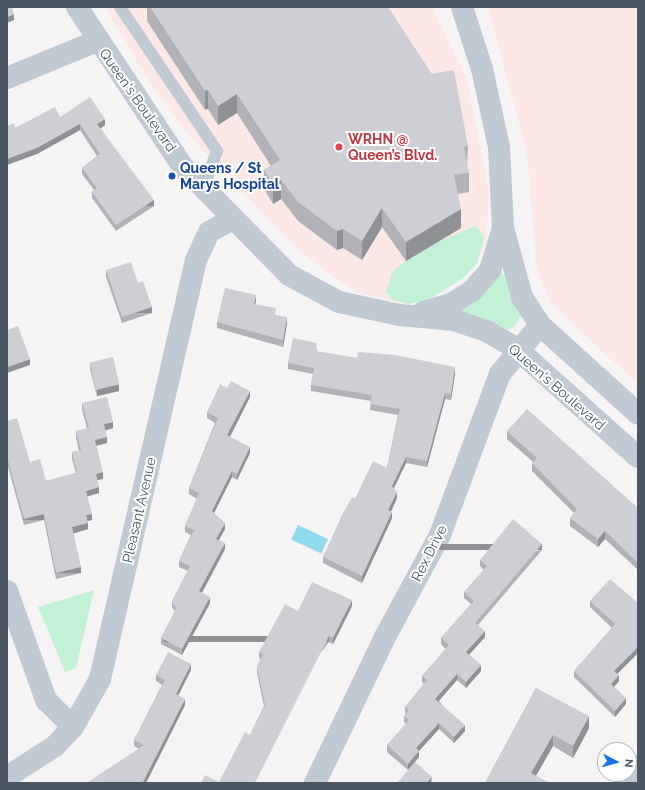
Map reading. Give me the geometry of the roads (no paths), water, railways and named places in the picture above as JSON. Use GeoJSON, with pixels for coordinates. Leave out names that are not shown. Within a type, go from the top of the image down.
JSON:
{"type":"FeatureCollection","features":[{"type":"Feature","properties":{"kind":"street","name":"Queen's Boulevard"},"geometry":{"type":"LineString","coordinates":[[77,7],[96,41],[203,189],[231,220],[289,275],[339,302],[400,315],[454,320],[488,332],[517,349],[638,457]]}},
{"type":"Feature","properties":{"kind":"street","name":"Queen's Boulevard"},"geometry":{"type":"LineString","coordinates":[[462,7],[482,69],[499,147],[504,228],[522,297],[540,325],[638,414]]}},
{"type":"Feature","properties":{"kind":"street"},"geometry":{"type":"LineString","coordinates":[[7,78],[96,41]]}},
{"type":"Feature","properties":{"kind":"street","name":"Pleasant Avenue"},"geometry":{"type":"LineString","coordinates":[[7,777],[55,746],[73,727],[100,679],[202,242],[209,232],[231,220]]}},
{"type":"Feature","properties":{"kind":"street","name":"Queen's Boulevard"},"geometry":{"type":"LineString","coordinates":[[400,315],[451,304],[472,291],[490,270],[504,228]]}},
{"type":"Feature","properties":{"kind":"street","name":"Rex Drive"},"geometry":{"type":"LineString","coordinates":[[315,783],[385,637],[440,535],[500,374],[517,349],[540,325]]}},
{"type":"Feature","properties":{"kind":"street"},"geometry":{"type":"LineString","coordinates":[[7,591],[46,700],[73,727]]}},
{"type":"Feature","properties":{"kind":"street"},"geometry":{"type":"LineString","coordinates":[[628,783],[638,766]]}},
{"type":"Feature","properties":{"kind":"lane"},"geometry":{"type":"LineString","coordinates":[[120,7],[217,150],[203,189]]}},
{"type":"Feature","properties":{"kind":"water"},"geometry":{"type":"Polygon","coordinates":[[[298,525],[328,539],[321,553],[291,540],[298,525]]]}},
{"type":"Feature","properties":{"kind":"place","name":"WRHN @ Queen’s Blvd."},"geometry":{"type":"Point","coordinates":[339,147]}},
{"type":"Feature","properties":{"kind":"place","name":"Queens / St Marys Hospital"},"geometry":{"type":"Point","coordinates":[172,176]}}]}
